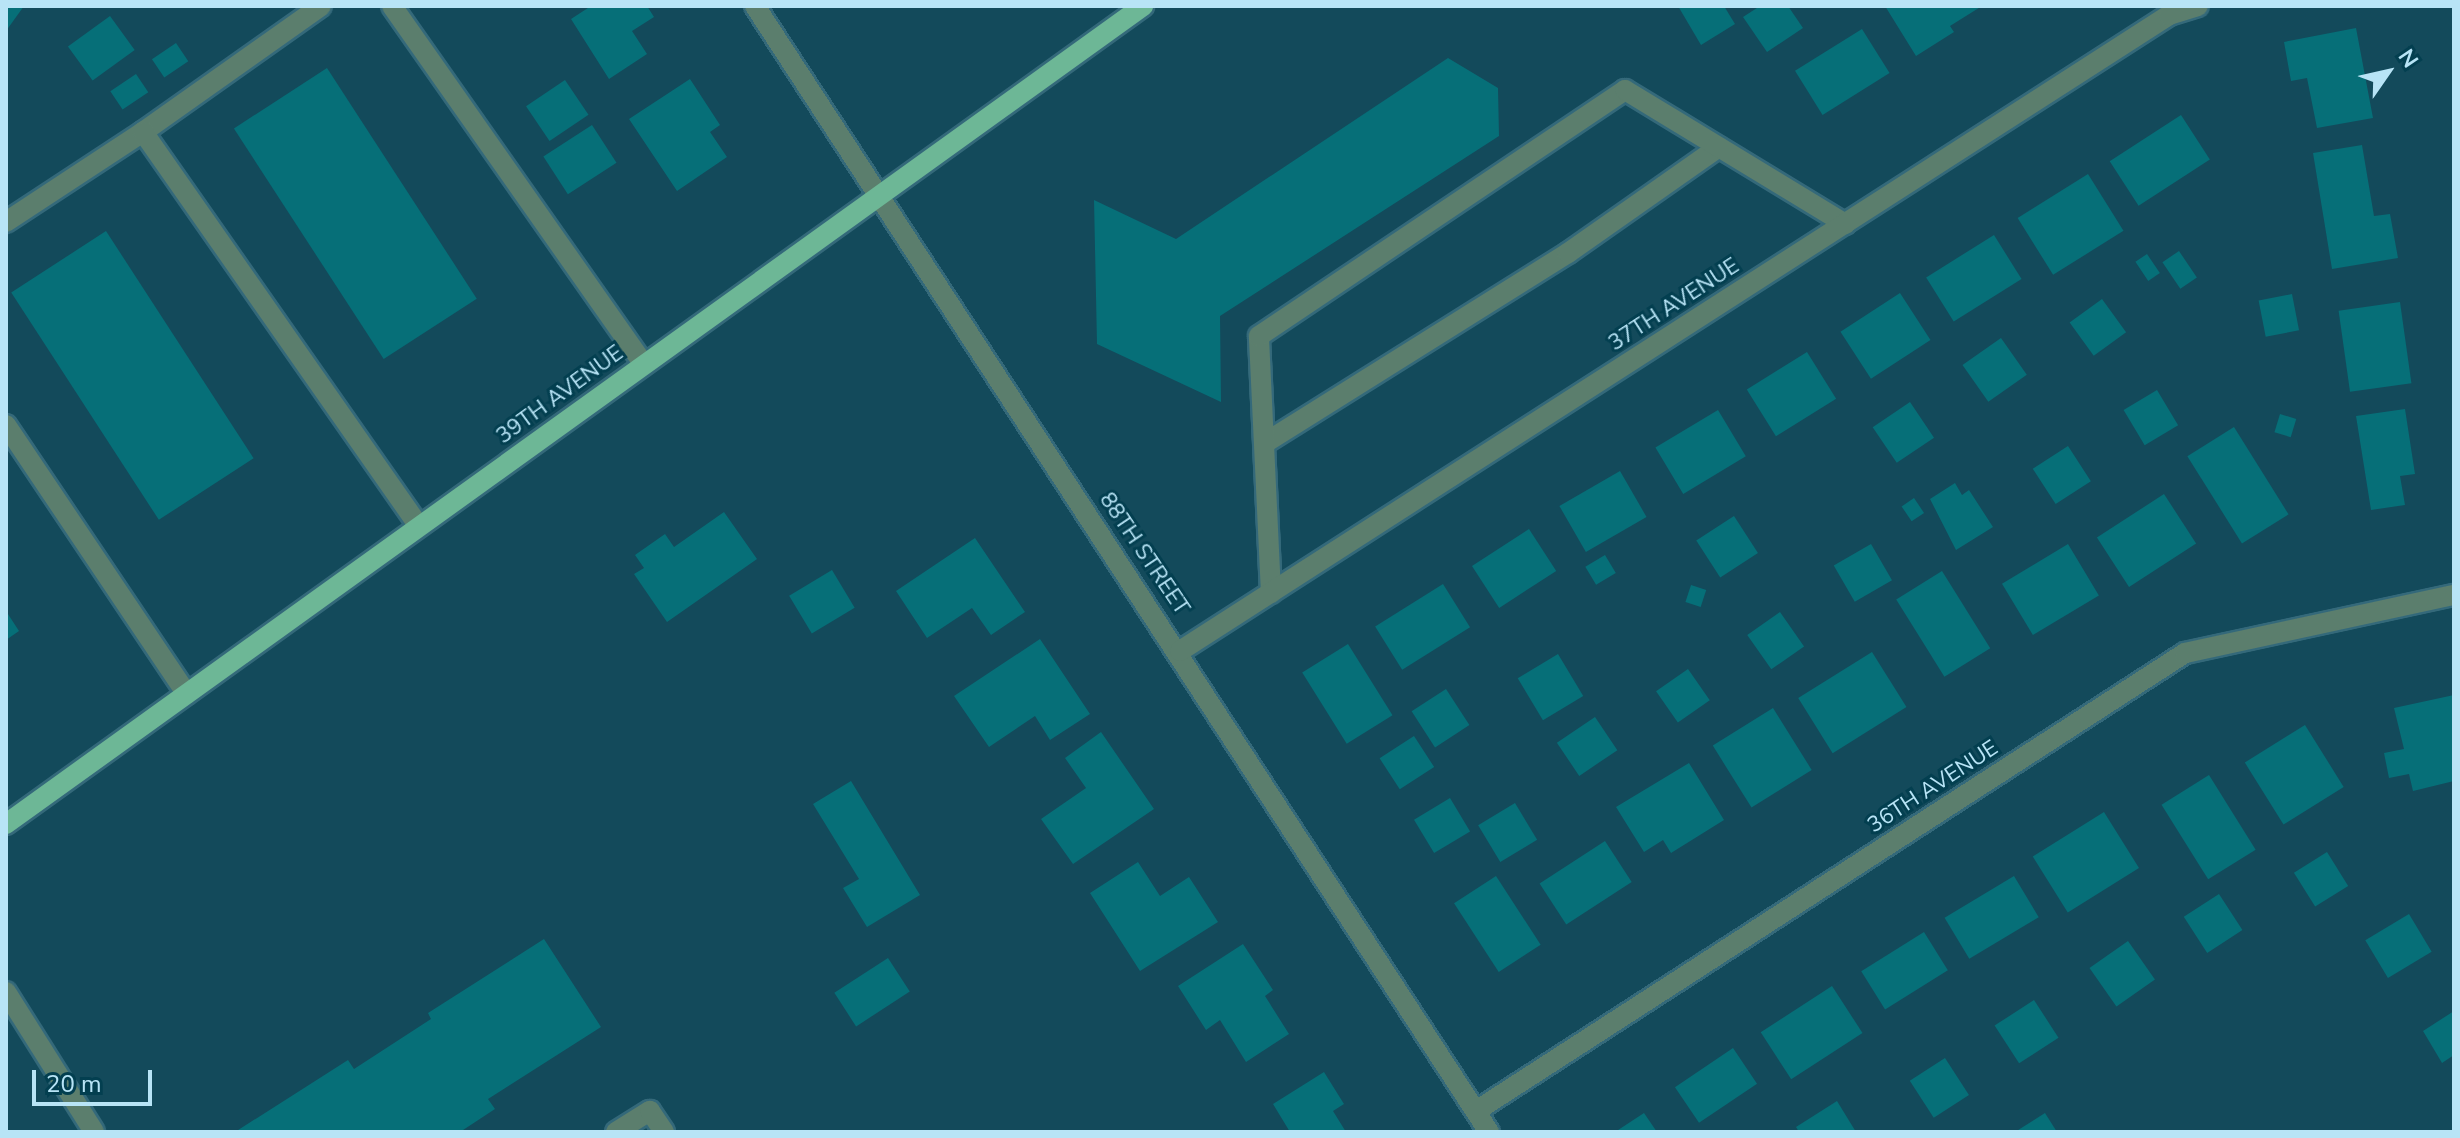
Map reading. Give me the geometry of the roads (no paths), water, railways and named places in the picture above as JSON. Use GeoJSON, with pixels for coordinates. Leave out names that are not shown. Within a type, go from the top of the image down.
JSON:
{"type":"FeatureCollection","features":[{"type":"Feature","properties":{"kind":"main road","name":"39TH AVENUE"},"geometry":{"type":"LineString","coordinates":[[6,824],[1143,6]]}},
{"type":"Feature","properties":{"kind":"street"},"geometry":{"type":"LineString","coordinates":[[6,222],[143,132],[321,6]]}},
{"type":"Feature","properties":{"kind":"street"},"geometry":{"type":"LineString","coordinates":[[392,6],[644,364]]}},
{"type":"Feature","properties":{"kind":"street","name":"88TH STREET"},"geometry":{"type":"LineString","coordinates":[[755,6],[876,196],[1180,651],[1489,1132]]}},
{"type":"Feature","properties":{"kind":"street","name":"37TH AVENUE"},"geometry":{"type":"LineString","coordinates":[[1180,651],[2169,15],[2198,6]]}},
{"type":"Feature","properties":{"kind":"street"},"geometry":{"type":"LineString","coordinates":[[1271,593],[1259,336],[1625,90],[1845,224]]}},
{"type":"Feature","properties":{"kind":"street"},"geometry":{"type":"LineString","coordinates":[[143,132],[419,526]]}},
{"type":"Feature","properties":{"kind":"street"},"geometry":{"type":"LineString","coordinates":[[1265,443],[1568,253],[1719,147]]}},
{"type":"Feature","properties":{"kind":"street"},"geometry":{"type":"LineString","coordinates":[[6,425],[187,694]]}},
{"type":"Feature","properties":{"kind":"street","name":"36TH AVENUE"},"geometry":{"type":"LineString","coordinates":[[1476,1111],[2185,653],[2454,595]]}},
{"type":"Feature","properties":{"kind":"street"},"geometry":{"type":"LineString","coordinates":[[6,992],[94,1132]]}},
{"type":"Feature","properties":{"kind":"street"},"geometry":{"type":"LineString","coordinates":[[616,1132],[650,1111],[664,1132]]}}]}
